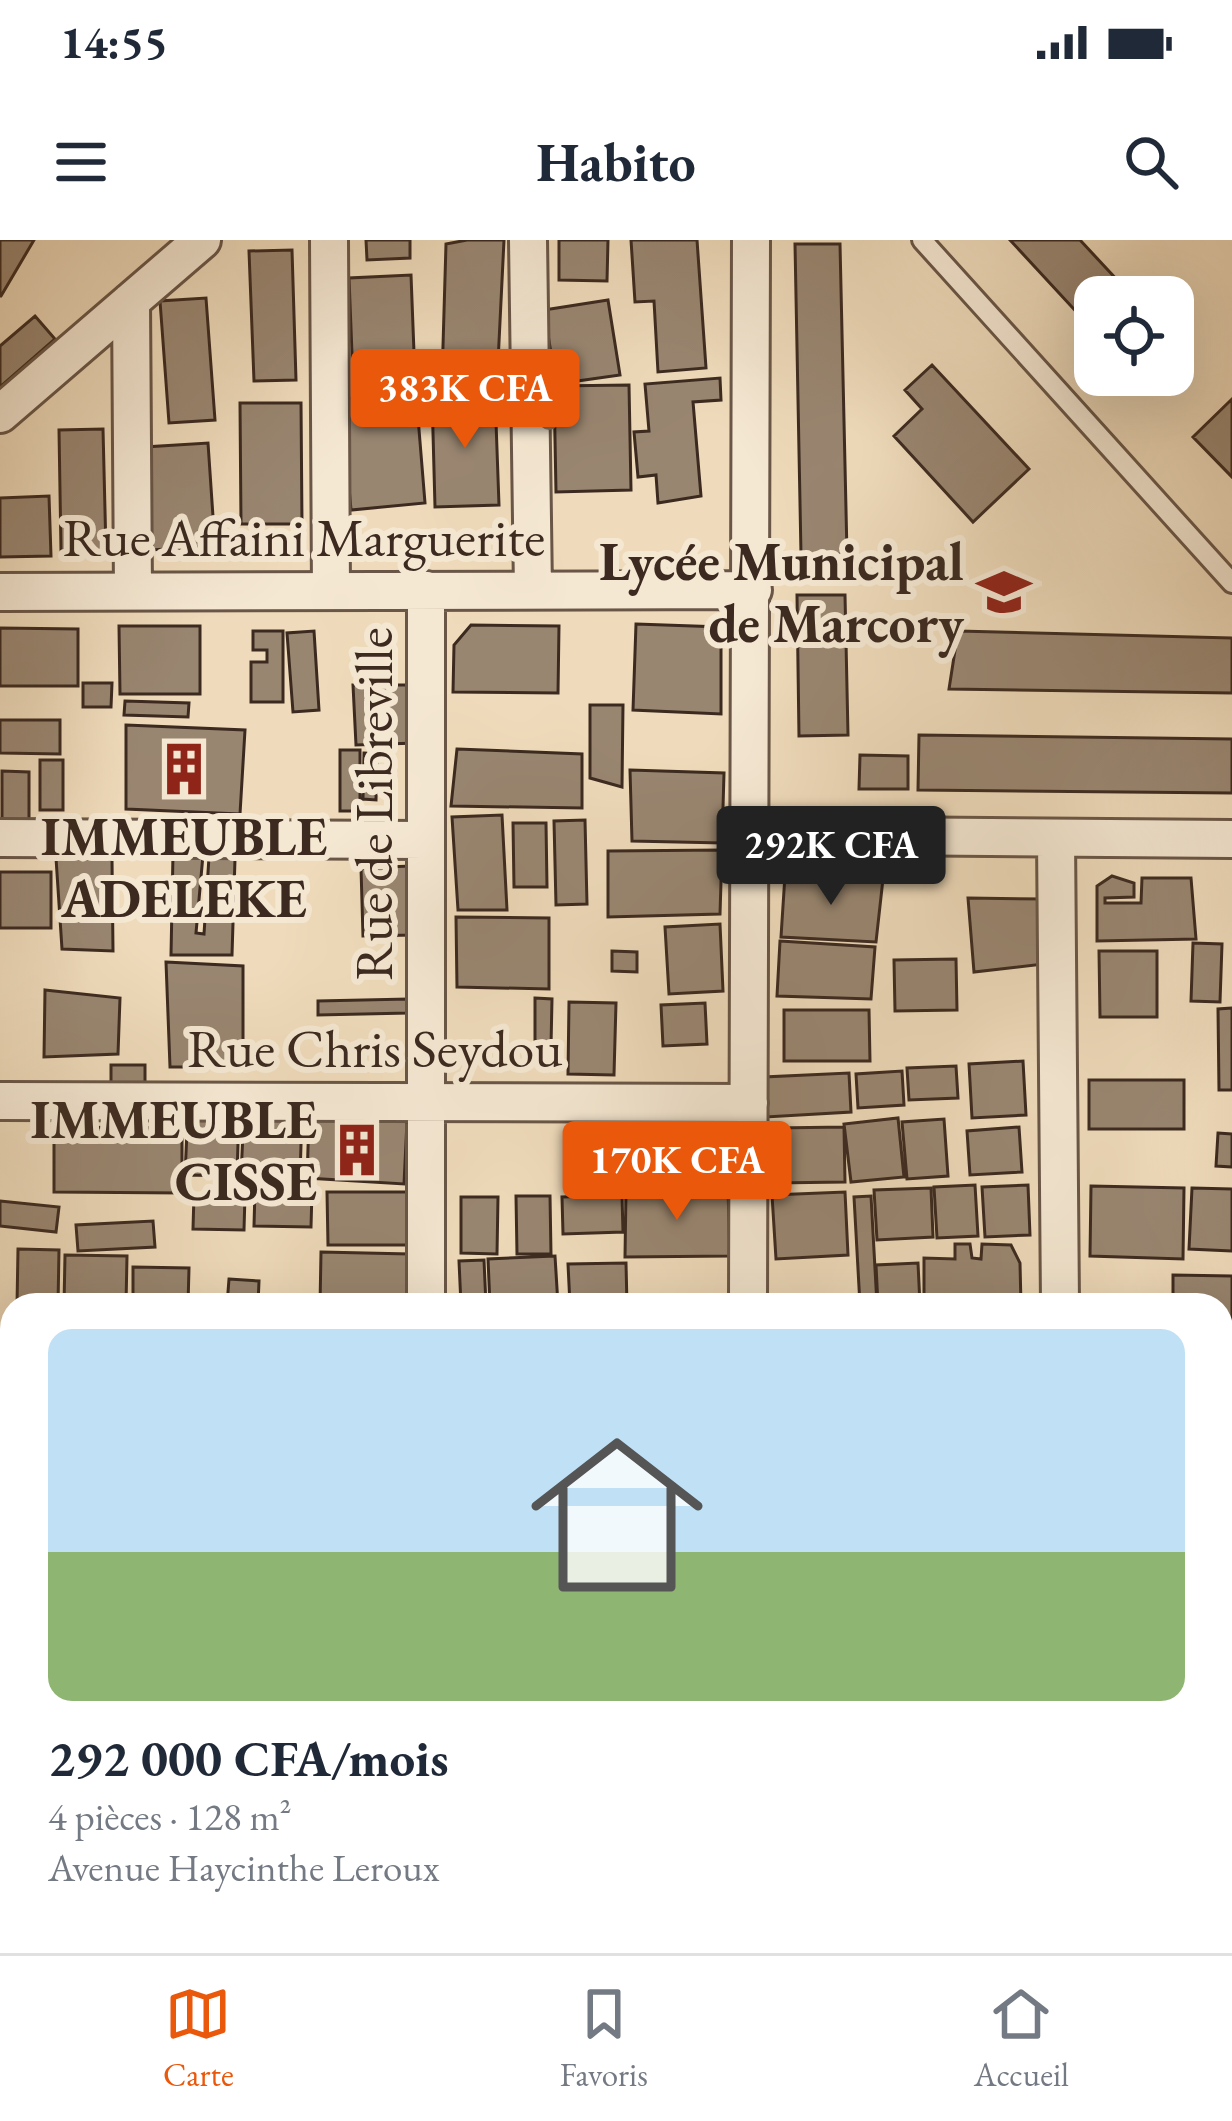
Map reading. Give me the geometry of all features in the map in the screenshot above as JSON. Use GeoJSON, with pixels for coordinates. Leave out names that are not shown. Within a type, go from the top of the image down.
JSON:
{"type":"FeatureCollection","features":[{"type":"Feature","properties":{"kind":"street"},"geometry":{"type":"LineString","coordinates":[[0,414],[202,240]]}},
{"type":"Feature","properties":{"kind":"street"},"geometry":{"type":"LineString","coordinates":[[329,240],[331,591]]}},
{"type":"Feature","properties":{"kind":"street"},"geometry":{"type":"LineString","coordinates":[[527,240],[532,590]]}},
{"type":"Feature","properties":{"kind":"street"},"geometry":{"type":"LineString","coordinates":[[748,1293],[751,240]]}},
{"type":"Feature","properties":{"kind":"street"},"geometry":{"type":"LineString","coordinates":[[131,302],[133,591]]}},
{"type":"Feature","properties":{"kind":"street","name":"Rue de Libreville"},"geometry":{"type":"LineString","coordinates":[[426,590],[426,1293]]}},
{"type":"Feature","properties":{"kind":"street","name":"Rue Affaini Marguerite"},"geometry":{"type":"LineString","coordinates":[[0,592],[753,590]]}},
{"type":"Feature","properties":{"kind":"street"},"geometry":{"type":"LineString","coordinates":[[749,836],[1232,839]]}},
{"type":"Feature","properties":{"kind":"street"},"geometry":{"type":"LineString","coordinates":[[0,838],[426,840]]}},
{"type":"Feature","properties":{"kind":"street"},"geometry":{"type":"LineString","coordinates":[[1056,838],[1060,1293]]}},
{"type":"Feature","properties":{"kind":"street","name":"Rue Chris Seydou"},"geometry":{"type":"LineString","coordinates":[[0,1101],[749,1103]]}},
{"type":"Feature","properties":{"kind":"lane"},"geometry":{"type":"LineString","coordinates":[[922,240],[1232,584]]}},
{"type":"Feature","properties":{"kind":"building"},"geometry":{"type":"Polygon","coordinates":[[[0,240],[34,240],[1,296],[0,296],[0,240]]]}},
{"type":"Feature","properties":{"kind":"building"},"geometry":{"type":"Polygon","coordinates":[[[366,240],[410,240],[410,258],[367,260],[366,240]]]}},
{"type":"Feature","properties":{"kind":"building"},"geometry":{"type":"Polygon","coordinates":[[[504,240],[497,383],[442,380],[446,244],[504,240]]]}},
{"type":"Feature","properties":{"kind":"building"},"geometry":{"type":"Polygon","coordinates":[[[559,240],[608,240],[607,281],[559,280],[559,240]]]}},
{"type":"Feature","properties":{"kind":"building"},"geometry":{"type":"Polygon","coordinates":[[[631,240],[697,240],[706,368],[658,372],[654,301],[635,302],[631,240]]]}},
{"type":"Feature","properties":{"kind":"building"},"geometry":{"type":"Polygon","coordinates":[[[1010,240],[1080,240],[1113,276],[1074,276],[1074,309],[1010,240]]]}},
{"type":"Feature","properties":{"kind":"building"},"geometry":{"type":"Polygon","coordinates":[[[795,244],[840,244],[847,554],[801,555],[795,244]]]}},
{"type":"Feature","properties":{"kind":"building"},"geometry":{"type":"Polygon","coordinates":[[[292,250],[296,380],[254,381],[249,251],[292,250]]]}},
{"type":"Feature","properties":{"kind":"building"},"geometry":{"type":"Polygon","coordinates":[[[411,275],[415,378],[353,379],[349,278],[411,275]]]}},
{"type":"Feature","properties":{"kind":"building"},"geometry":{"type":"Polygon","coordinates":[[[206,298],[215,420],[169,423],[160,301],[206,298]]]}},
{"type":"Feature","properties":{"kind":"building"},"geometry":{"type":"Polygon","coordinates":[[[608,300],[620,375],[556,384],[544,310],[608,300]]]}},
{"type":"Feature","properties":{"kind":"building"},"geometry":{"type":"Polygon","coordinates":[[[35,316],[55,339],[0,387],[0,346],[35,316]]]}},
{"type":"Feature","properties":{"kind":"building"},"geometry":{"type":"Polygon","coordinates":[[[932,365],[1029,469],[973,522],[894,436],[922,409],[905,390],[932,365]]]}},
{"type":"Feature","properties":{"kind":"building"},"geometry":{"type":"Polygon","coordinates":[[[720,378],[721,400],[693,402],[701,496],[658,503],[656,475],[638,477],[634,432],[649,431],[645,384],[720,378]]]}},
{"type":"Feature","properties":{"kind":"building"},"geometry":{"type":"Polygon","coordinates":[[[629,385],[631,490],[556,492],[554,386],[629,385]]]}},
{"type":"Feature","properties":{"kind":"building"},"geometry":{"type":"Polygon","coordinates":[[[416,393],[425,503],[351,510],[341,399],[416,393]]]}},
{"type":"Feature","properties":{"kind":"building"},"geometry":{"type":"Polygon","coordinates":[[[495,394],[499,505],[435,507],[432,396],[495,394]]]}},
{"type":"Feature","properties":{"kind":"building"},"geometry":{"type":"Polygon","coordinates":[[[1232,399],[1232,477],[1193,437],[1232,399]]]}},
{"type":"Feature","properties":{"kind":"building"},"geometry":{"type":"Polygon","coordinates":[[[240,403],[301,403],[302,524],[241,524],[240,403]]]}},
{"type":"Feature","properties":{"kind":"building"},"geometry":{"type":"Polygon","coordinates":[[[103,429],[106,551],[61,551],[59,430],[103,429]]]}},
{"type":"Feature","properties":{"kind":"building"},"geometry":{"type":"Polygon","coordinates":[[[208,443],[215,546],[151,550],[145,447],[208,443]]]}},
{"type":"Feature","properties":{"kind":"building"},"geometry":{"type":"Polygon","coordinates":[[[49,496],[51,556],[0,557],[0,498],[49,496]]]}},
{"type":"Feature","properties":{"kind":"building"},"geometry":{"type":"Polygon","coordinates":[[[797,595],[845,595],[848,735],[799,736],[797,595]]]}},
{"type":"Feature","properties":{"kind":"building"},"geometry":{"type":"Polygon","coordinates":[[[636,624],[721,627],[721,714],[633,710],[636,624]]]}},
{"type":"Feature","properties":{"kind":"building"},"geometry":{"type":"Polygon","coordinates":[[[471,625],[559,626],[558,693],[453,692],[454,645],[471,625]]]}},
{"type":"Feature","properties":{"kind":"building"},"geometry":{"type":"Polygon","coordinates":[[[119,626],[200,626],[200,694],[120,694],[119,626]]]}},
{"type":"Feature","properties":{"kind":"building"},"geometry":{"type":"Polygon","coordinates":[[[0,628],[78,629],[78,686],[0,686],[0,628]]]}},
{"type":"Feature","properties":{"kind":"building"},"geometry":{"type":"Polygon","coordinates":[[[253,631],[283,631],[283,702],[251,702],[251,662],[267,662],[267,650],[253,650],[253,631]]]}},
{"type":"Feature","properties":{"kind":"building"},"geometry":{"type":"Polygon","coordinates":[[[314,631],[319,710],[293,712],[287,633],[314,631]]]}},
{"type":"Feature","properties":{"kind":"building"},"geometry":{"type":"Polygon","coordinates":[[[958,631],[1232,638],[1232,693],[949,689],[958,631]]]}},
{"type":"Feature","properties":{"kind":"building"},"geometry":{"type":"Polygon","coordinates":[[[375,644],[393,645],[392,666],[375,666],[375,644]]]}},
{"type":"Feature","properties":{"kind":"building"},"geometry":{"type":"Polygon","coordinates":[[[83,683],[112,683],[111,707],[83,707],[83,683]]]}},
{"type":"Feature","properties":{"kind":"building"},"geometry":{"type":"Polygon","coordinates":[[[353,685],[414,685],[416,743],[356,745],[353,685]]]}},
{"type":"Feature","properties":{"kind":"building"},"geometry":{"type":"Polygon","coordinates":[[[125,701],[189,703],[188,717],[124,715],[125,701]]]}},
{"type":"Feature","properties":{"kind":"building"},"geometry":{"type":"Polygon","coordinates":[[[590,705],[623,705],[622,787],[590,778],[590,705]]]}},
{"type":"Feature","properties":{"kind":"building"},"geometry":{"type":"Polygon","coordinates":[[[0,720],[60,720],[60,754],[0,753],[0,720]]]}},
{"type":"Feature","properties":{"kind":"building","name":"IMMEUBLE ADELEKE"},"geometry":{"type":"Polygon","coordinates":[[[126,725],[245,730],[240,814],[126,809],[126,725]]]}},
{"type":"Feature","properties":{"kind":"building"},"geometry":{"type":"Polygon","coordinates":[[[919,735],[1232,739],[1232,793],[918,790],[919,735]]]}},
{"type":"Feature","properties":{"kind":"building"},"geometry":{"type":"Polygon","coordinates":[[[457,749],[582,754],[582,808],[451,806],[457,749]]]}},
{"type":"Feature","properties":{"kind":"building"},"geometry":{"type":"Polygon","coordinates":[[[340,750],[360,750],[360,811],[340,811],[340,750]]]}},
{"type":"Feature","properties":{"kind":"building"},"geometry":{"type":"Polygon","coordinates":[[[364,753],[377,754],[376,800],[363,799],[364,753]]]}},
{"type":"Feature","properties":{"kind":"building"},"geometry":{"type":"Polygon","coordinates":[[[860,755],[908,756],[908,789],[859,789],[860,755]]]}},
{"type":"Feature","properties":{"kind":"building"},"geometry":{"type":"Polygon","coordinates":[[[40,760],[63,760],[63,810],[40,810],[40,760]]]}},
{"type":"Feature","properties":{"kind":"building"},"geometry":{"type":"Polygon","coordinates":[[[630,770],[724,773],[722,843],[632,841],[630,770]]]}},
{"type":"Feature","properties":{"kind":"building"},"geometry":{"type":"Polygon","coordinates":[[[2,771],[29,772],[29,820],[2,820],[2,771]]]}},
{"type":"Feature","properties":{"kind":"building"},"geometry":{"type":"Polygon","coordinates":[[[502,815],[507,910],[458,910],[452,817],[502,815]]]}},
{"type":"Feature","properties":{"kind":"building"},"geometry":{"type":"Polygon","coordinates":[[[585,820],[587,904],[556,905],[554,821],[585,820]]]}},
{"type":"Feature","properties":{"kind":"building"},"geometry":{"type":"Polygon","coordinates":[[[513,823],[546,823],[547,887],[514,887],[513,823]]]}},
{"type":"Feature","properties":{"kind":"building"},"geometry":{"type":"Polygon","coordinates":[[[722,850],[720,914],[608,917],[608,851],[722,850]]]}},
{"type":"Feature","properties":{"kind":"building"},"geometry":{"type":"Polygon","coordinates":[[[173,854],[203,855],[196,933],[204,934],[209,857],[235,859],[232,955],[171,955],[173,854]]]}},
{"type":"Feature","properties":{"kind":"building"},"geometry":{"type":"Polygon","coordinates":[[[56,858],[112,859],[113,951],[62,949],[56,858]]]}},
{"type":"Feature","properties":{"kind":"building"},"geometry":{"type":"Polygon","coordinates":[[[411,866],[413,935],[363,936],[361,868],[411,866]]]}},
{"type":"Feature","properties":{"kind":"building"},"geometry":{"type":"Polygon","coordinates":[[[0,872],[51,872],[51,928],[0,928],[0,872]]]}},
{"type":"Feature","properties":{"kind":"building"},"geometry":{"type":"Polygon","coordinates":[[[785,875],[883,879],[876,942],[781,937],[785,875]]]}},
{"type":"Feature","properties":{"kind":"building"},"geometry":{"type":"Polygon","coordinates":[[[1112,876],[1134,883],[1134,897],[1105,898],[1105,903],[1141,903],[1142,878],[1191,878],[1196,939],[1097,941],[1097,886],[1112,876]]]}},
{"type":"Feature","properties":{"kind":"building"},"geometry":{"type":"Polygon","coordinates":[[[968,898],[1044,899],[1044,964],[974,972],[968,898]]]}},
{"type":"Feature","properties":{"kind":"building"},"geometry":{"type":"Polygon","coordinates":[[[456,917],[549,918],[549,989],[457,987],[456,917]]]}},
{"type":"Feature","properties":{"kind":"building"},"geometry":{"type":"Polygon","coordinates":[[[720,924],[723,991],[669,994],[665,927],[720,924]]]}},
{"type":"Feature","properties":{"kind":"building"},"geometry":{"type":"Polygon","coordinates":[[[780,941],[875,947],[871,999],[777,996],[780,941]]]}},
{"type":"Feature","properties":{"kind":"building"},"geometry":{"type":"Polygon","coordinates":[[[1193,943],[1222,944],[1220,1002],[1191,1001],[1193,943]]]}},
{"type":"Feature","properties":{"kind":"building"},"geometry":{"type":"Polygon","coordinates":[[[612,951],[637,952],[637,972],[612,971],[612,951]]]}},
{"type":"Feature","properties":{"kind":"building"},"geometry":{"type":"Polygon","coordinates":[[[1099,951],[1157,951],[1157,1017],[1100,1017],[1099,951]]]}},
{"type":"Feature","properties":{"kind":"building"},"geometry":{"type":"Polygon","coordinates":[[[956,959],[957,1010],[895,1011],[894,960],[956,959]]]}},
{"type":"Feature","properties":{"kind":"building"},"geometry":{"type":"Polygon","coordinates":[[[166,962],[243,966],[243,1067],[170,1067],[166,962]]]}},
{"type":"Feature","properties":{"kind":"building"},"geometry":{"type":"Polygon","coordinates":[[[45,990],[120,998],[118,1054],[44,1057],[45,990]]]}},
{"type":"Feature","properties":{"kind":"building"},"geometry":{"type":"Polygon","coordinates":[[[535,998],[552,999],[551,1046],[535,1046],[535,998]]]}},
{"type":"Feature","properties":{"kind":"building"},"geometry":{"type":"Polygon","coordinates":[[[408,999],[408,1013],[318,1015],[318,1001],[408,999]]]}},
{"type":"Feature","properties":{"kind":"building"},"geometry":{"type":"Polygon","coordinates":[[[569,1002],[616,1003],[614,1075],[568,1074],[569,1002]]]}},
{"type":"Feature","properties":{"kind":"building"},"geometry":{"type":"Polygon","coordinates":[[[705,1003],[707,1044],[663,1046],[661,1005],[705,1003]]]}},
{"type":"Feature","properties":{"kind":"building"},"geometry":{"type":"Polygon","coordinates":[[[1232,1008],[1232,1090],[1219,1090],[1218,1009],[1232,1008]]]}},
{"type":"Feature","properties":{"kind":"building"},"geometry":{"type":"Polygon","coordinates":[[[784,1010],[869,1010],[870,1061],[784,1061],[784,1010]]]}},
{"type":"Feature","properties":{"kind":"building"},"geometry":{"type":"Polygon","coordinates":[[[1023,1061],[1026,1115],[972,1118],[969,1064],[1023,1061]]]}},
{"type":"Feature","properties":{"kind":"building"},"geometry":{"type":"Polygon","coordinates":[[[111,1065],[145,1065],[145,1085],[111,1084],[111,1065]]]}},
{"type":"Feature","properties":{"kind":"building"},"geometry":{"type":"Polygon","coordinates":[[[956,1066],[958,1098],[909,1100],[907,1068],[956,1066]]]}},
{"type":"Feature","properties":{"kind":"building"},"geometry":{"type":"Polygon","coordinates":[[[902,1071],[904,1105],[858,1108],[856,1074],[902,1071]]]}},
{"type":"Feature","properties":{"kind":"building"},"geometry":{"type":"Polygon","coordinates":[[[849,1073],[851,1112],[766,1117],[764,1077],[849,1073]]]}},
{"type":"Feature","properties":{"kind":"building"},"geometry":{"type":"Polygon","coordinates":[[[1089,1080],[1184,1080],[1184,1129],[1089,1129],[1089,1080]]]}},
{"type":"Feature","properties":{"kind":"building"},"geometry":{"type":"Polygon","coordinates":[[[188,1109],[239,1111],[237,1176],[185,1175],[188,1109]]]}},
{"type":"Feature","properties":{"kind":"building"},"geometry":{"type":"Polygon","coordinates":[[[244,1113],[302,1114],[300,1176],[241,1175],[244,1113]]]}},
{"type":"Feature","properties":{"kind":"building"},"geometry":{"type":"Polygon","coordinates":[[[898,1118],[904,1177],[851,1182],[844,1124],[898,1118]]]}},
{"type":"Feature","properties":{"kind":"building","name":"IMMEUBLE CISSE"},"geometry":{"type":"Polygon","coordinates":[[[309,1119],[407,1121],[404,1184],[307,1178],[309,1119]]]}},
{"type":"Feature","properties":{"kind":"building"},"geometry":{"type":"Polygon","coordinates":[[[944,1119],[948,1176],[907,1179],[902,1122],[944,1119]]]}},
{"type":"Feature","properties":{"kind":"building"},"geometry":{"type":"Polygon","coordinates":[[[707,1123],[709,1180],[618,1182],[617,1126],[707,1123]]]}},
{"type":"Feature","properties":{"kind":"building"},"geometry":{"type":"Polygon","coordinates":[[[54,1127],[182,1128],[182,1193],[54,1192],[54,1127]]]}},
{"type":"Feature","properties":{"kind":"building"},"geometry":{"type":"Polygon","coordinates":[[[844,1127],[845,1182],[774,1183],[775,1128],[844,1127]]]}},
{"type":"Feature","properties":{"kind":"building"},"geometry":{"type":"Polygon","coordinates":[[[1019,1127],[1022,1172],[970,1175],[967,1131],[1019,1127]]]}},
{"type":"Feature","properties":{"kind":"building"},"geometry":{"type":"Polygon","coordinates":[[[1218,1133],[1232,1134],[1232,1167],[1216,1166],[1218,1133]]]}},
{"type":"Feature","properties":{"kind":"building"},"geometry":{"type":"Polygon","coordinates":[[[975,1185],[978,1236],[937,1238],[934,1187],[975,1185]]]}},
{"type":"Feature","properties":{"kind":"building"},"geometry":{"type":"Polygon","coordinates":[[[1028,1185],[1030,1235],[985,1237],[982,1187],[1028,1185]]]}},
{"type":"Feature","properties":{"kind":"building"},"geometry":{"type":"Polygon","coordinates":[[[1091,1186],[1184,1188],[1183,1259],[1090,1256],[1091,1186]]]}},
{"type":"Feature","properties":{"kind":"building"},"geometry":{"type":"Polygon","coordinates":[[[931,1188],[933,1237],[877,1240],[874,1190],[931,1188]]]}},
{"type":"Feature","properties":{"kind":"building"},"geometry":{"type":"Polygon","coordinates":[[[1192,1188],[1232,1189],[1232,1251],[1189,1249],[1192,1188]]]}},
{"type":"Feature","properties":{"kind":"building"},"geometry":{"type":"Polygon","coordinates":[[[728,1189],[730,1256],[625,1257],[626,1190],[728,1189]]]}},
{"type":"Feature","properties":{"kind":"building"},"geometry":{"type":"Polygon","coordinates":[[[255,1190],[312,1191],[311,1227],[254,1226],[255,1190]]]}},
{"type":"Feature","properties":{"kind":"building"},"geometry":{"type":"Polygon","coordinates":[[[327,1192],[417,1192],[417,1245],[328,1245],[327,1192]]]}},
{"type":"Feature","properties":{"kind":"building"},"geometry":{"type":"Polygon","coordinates":[[[845,1192],[848,1255],[776,1259],[772,1195],[845,1192]]]}},
{"type":"Feature","properties":{"kind":"building"},"geometry":{"type":"Polygon","coordinates":[[[194,1194],[245,1195],[244,1230],[193,1229],[194,1194]]]}},
{"type":"Feature","properties":{"kind":"building"},"geometry":{"type":"Polygon","coordinates":[[[622,1195],[623,1232],[563,1234],[562,1197],[622,1195]]]}},
{"type":"Feature","properties":{"kind":"building"},"geometry":{"type":"Polygon","coordinates":[[[516,1196],[550,1196],[551,1254],[517,1254],[516,1196]]]}},
{"type":"Feature","properties":{"kind":"building"},"geometry":{"type":"Polygon","coordinates":[[[871,1196],[876,1293],[859,1293],[854,1197],[871,1196]]]}},
{"type":"Feature","properties":{"kind":"building"},"geometry":{"type":"Polygon","coordinates":[[[461,1197],[498,1197],[497,1254],[461,1253],[461,1197]]]}},
{"type":"Feature","properties":{"kind":"building"},"geometry":{"type":"Polygon","coordinates":[[[0,1201],[59,1207],[56,1232],[0,1226],[0,1201]]]}},
{"type":"Feature","properties":{"kind":"building"},"geometry":{"type":"Polygon","coordinates":[[[153,1221],[155,1247],[78,1251],[76,1225],[153,1221]]]}},
{"type":"Feature","properties":{"kind":"building"},"geometry":{"type":"Polygon","coordinates":[[[955,1244],[970,1244],[972,1258],[981,1259],[982,1244],[1011,1245],[1020,1263],[1021,1293],[924,1293],[924,1258],[955,1259],[955,1244]]]}},
{"type":"Feature","properties":{"kind":"building"},"geometry":{"type":"Polygon","coordinates":[[[18,1249],[59,1250],[58,1293],[17,1293],[18,1249]]]}},
{"type":"Feature","properties":{"kind":"building"},"geometry":{"type":"Polygon","coordinates":[[[321,1252],[409,1254],[408,1293],[320,1293],[321,1252]]]}},
{"type":"Feature","properties":{"kind":"building"},"geometry":{"type":"Polygon","coordinates":[[[65,1255],[127,1256],[126,1293],[64,1293],[65,1255]]]}},
{"type":"Feature","properties":{"kind":"building"},"geometry":{"type":"Polygon","coordinates":[[[555,1256],[557,1293],[489,1293],[488,1259],[555,1256]]]}},
{"type":"Feature","properties":{"kind":"building"},"geometry":{"type":"Polygon","coordinates":[[[484,1260],[485,1293],[460,1293],[459,1261],[484,1260]]]}},
{"type":"Feature","properties":{"kind":"building"},"geometry":{"type":"Polygon","coordinates":[[[626,1263],[627,1293],[569,1293],[568,1264],[626,1263]]]}},
{"type":"Feature","properties":{"kind":"building"},"geometry":{"type":"Polygon","coordinates":[[[918,1263],[919,1293],[877,1293],[876,1265],[918,1263]]]}},
{"type":"Feature","properties":{"kind":"building"},"geometry":{"type":"Polygon","coordinates":[[[133,1267],[189,1268],[188,1293],[133,1293],[133,1267]]]}},
{"type":"Feature","properties":{"kind":"building"},"geometry":{"type":"Polygon","coordinates":[[[1173,1275],[1232,1276],[1232,1293],[1173,1293],[1173,1275]]]}},
{"type":"Feature","properties":{"kind":"building"},"geometry":{"type":"Polygon","coordinates":[[[229,1279],[259,1281],[258,1293],[228,1293],[229,1279]]]}},
{"type":"Feature","properties":{"kind":"place","name":"Lycée Municipal de Marcory"},"geometry":{"type":"Point","coordinates":[1004,592]}},
{"type":"Feature","properties":{"kind":"place","name":"IMMEUBLE ADELEKE"},"geometry":{"type":"Point","coordinates":[184,769]}},
{"type":"Feature","properties":{"kind":"place","name":"IMMEUBLE CISSE"},"geometry":{"type":"Point","coordinates":[357,1150]}}]}
